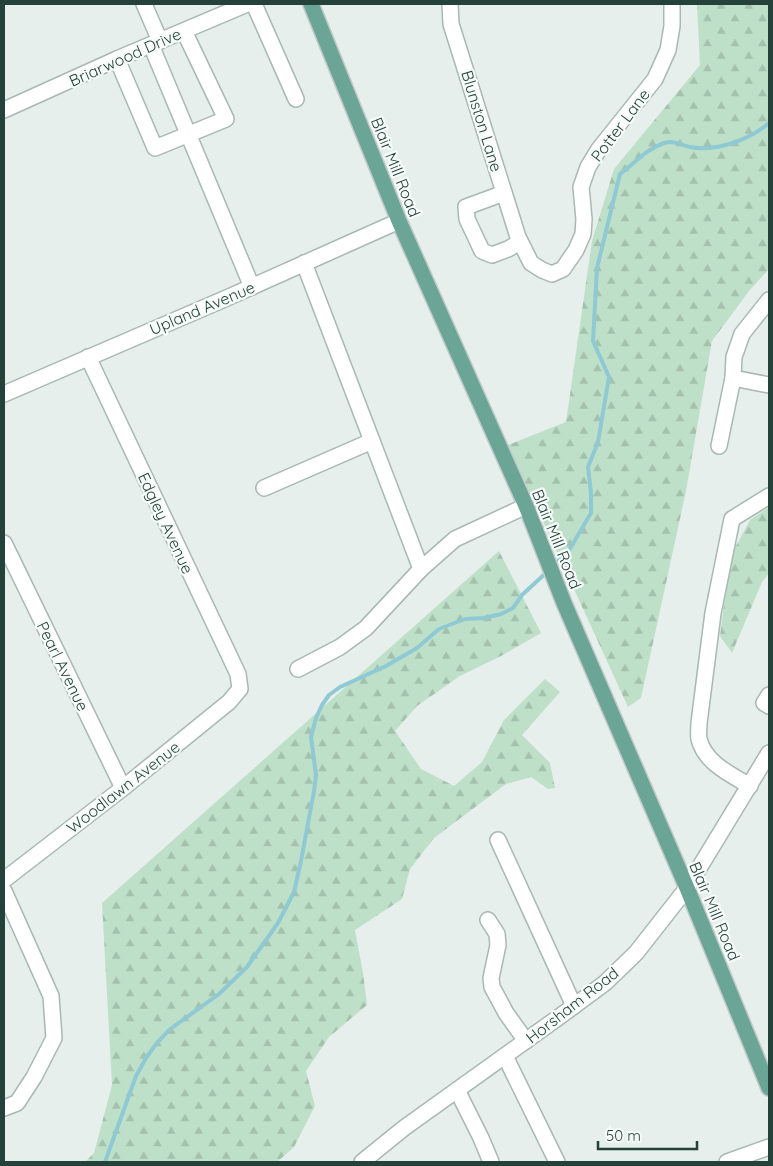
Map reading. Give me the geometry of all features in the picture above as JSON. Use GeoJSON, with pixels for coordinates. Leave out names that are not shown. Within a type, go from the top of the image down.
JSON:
{"type":"FeatureCollection","features":[{"type":"Feature","properties":{"kind":"main road","name":"Blair Mill Road"},"geometry":{"type":"LineString","coordinates":[[311,4],[399,221],[526,506],[564,603],[687,888],[769,1088]]}},
{"type":"Feature","properties":{"kind":"street"},"geometry":{"type":"LineString","coordinates":[[144,4],[155,43],[188,135],[252,286]]}},
{"type":"Feature","properties":{"kind":"street","name":"Briarwood Drive"},"geometry":{"type":"LineString","coordinates":[[4,110],[247,4]]}},
{"type":"Feature","properties":{"kind":"street"},"geometry":{"type":"LineString","coordinates":[[254,4],[296,99]]}},
{"type":"Feature","properties":{"kind":"street","name":"Blunston Lane"},"geometry":{"type":"LineString","coordinates":[[450,4],[451,24],[519,240]]}},
{"type":"Feature","properties":{"kind":"street","name":"Potter Lane"},"geometry":{"type":"LineString","coordinates":[[519,240],[531,263],[552,274],[562,269],[576,250],[583,234],[584,219],[580,187],[588,167],[599,149],[655,79],[668,50],[672,26],[672,4]]}},
{"type":"Feature","properties":{"kind":"street"},"geometry":{"type":"LineString","coordinates":[[118,59],[155,148],[226,119],[184,31]]}},
{"type":"Feature","properties":{"kind":"street"},"geometry":{"type":"LineString","coordinates":[[504,193],[466,207],[467,218],[482,251],[492,255],[508,249],[519,240]]}},
{"type":"Feature","properties":{"kind":"street","name":"Upland Avenue"},"geometry":{"type":"LineString","coordinates":[[4,394],[399,221]]}},
{"type":"Feature","properties":{"kind":"street"},"geometry":{"type":"LineString","coordinates":[[304,263],[421,569]]}},
{"type":"Feature","properties":{"kind":"street"},"geometry":{"type":"LineString","coordinates":[[719,446],[733,378],[734,358],[742,334],[769,300]]}},
{"type":"Feature","properties":{"kind":"street","name":"Edgley Avenue"},"geometry":{"type":"LineString","coordinates":[[88,357],[238,674],[240,689]]}},
{"type":"Feature","properties":{"kind":"street"},"geometry":{"type":"LineString","coordinates":[[733,378],[769,385]]}},
{"type":"Feature","properties":{"kind":"street"},"geometry":{"type":"LineString","coordinates":[[264,488],[372,441]]}},
{"type":"Feature","properties":{"kind":"street"},"geometry":{"type":"LineString","coordinates":[[750,786],[712,761],[703,750],[698,738],[713,613],[732,519],[769,496]]}},
{"type":"Feature","properties":{"kind":"street"},"geometry":{"type":"LineString","coordinates":[[298,670],[340,647],[366,628],[421,569],[455,539],[526,506]]}},
{"type":"Feature","properties":{"kind":"street","name":"Pearl Avenue"},"geometry":{"type":"LineString","coordinates":[[4,543],[122,788]]}},
{"type":"Feature","properties":{"kind":"street","name":"Woodlawn Avenue"},"geometry":{"type":"LineString","coordinates":[[4,880],[229,702],[240,689]]}},
{"type":"Feature","properties":{"kind":"street"},"geometry":{"type":"LineString","coordinates":[[769,695],[764,703],[769,706]]}},
{"type":"Feature","properties":{"kind":"street","name":"Horsham Road"},"geometry":{"type":"LineString","coordinates":[[362,1162],[404,1128],[605,983],[636,953],[687,888],[769,753]]}},
{"type":"Feature","properties":{"kind":"street"},"geometry":{"type":"LineString","coordinates":[[498,840],[574,1006]]}},
{"type":"Feature","properties":{"kind":"street"},"geometry":{"type":"LineString","coordinates":[[4,891],[51,996],[54,1038],[34,1077],[17,1103],[4,1108]]}},
{"type":"Feature","properties":{"kind":"street"},"geometry":{"type":"LineString","coordinates":[[488,920],[496,934],[498,946],[491,978],[492,987],[506,1013],[526,1041]]}},
{"type":"Feature","properties":{"kind":"street"},"geometry":{"type":"LineString","coordinates":[[505,1056],[557,1162]]}},
{"type":"Feature","properties":{"kind":"street"},"geometry":{"type":"LineString","coordinates":[[457,1090],[491,1162]]}},
{"type":"Feature","properties":{"kind":"street"},"geometry":{"type":"LineString","coordinates":[[727,1162],[769,1148]]}},
{"type":"Feature","properties":{"kind":"green space"},"geometry":{"type":"Polygon","coordinates":[[[697,4],[769,4],[769,269],[749,291],[712,341],[686,491],[641,698],[628,707],[508,445],[566,422],[592,241],[614,169],[700,65],[697,4]]]}},
{"type":"Feature","properties":{"kind":"green space"},"geometry":{"type":"Polygon","coordinates":[[[769,507],[769,573],[762,582],[732,653],[720,636],[730,557],[750,520],[769,507]]]}},
{"type":"Feature","properties":{"kind":"green space"},"geometry":{"type":"Polygon","coordinates":[[[499,551],[541,633],[503,655],[460,676],[417,706],[395,731],[421,769],[454,786],[482,762],[504,720],[545,679],[560,692],[522,735],[550,763],[555,788],[548,789],[531,777],[506,784],[434,838],[410,869],[402,899],[355,930],[367,1005],[329,1037],[306,1071],[315,1106],[294,1147],[277,1162],[85,1162],[94,1153],[112,1085],[102,903],[499,551]]]}},
{"type":"Feature","properties":{"kind":"waterway"},"geometry":{"type":"LineString","coordinates":[[554,565],[568,552],[591,513],[588,467],[598,442],[609,377],[593,341],[597,268],[620,174],[646,153],[664,143],[674,142],[700,148],[721,146],[752,135],[769,123]]}},
{"type":"Feature","properties":{"kind":"waterway"},"geometry":{"type":"LineString","coordinates":[[105,1162],[136,1076],[146,1058],[169,1030],[219,994],[247,967],[278,923],[294,892],[316,775],[311,737],[316,718],[329,695],[340,687],[386,666],[417,648],[439,629],[465,619],[484,618],[501,614],[513,608],[522,595],[547,572]]}}]}
